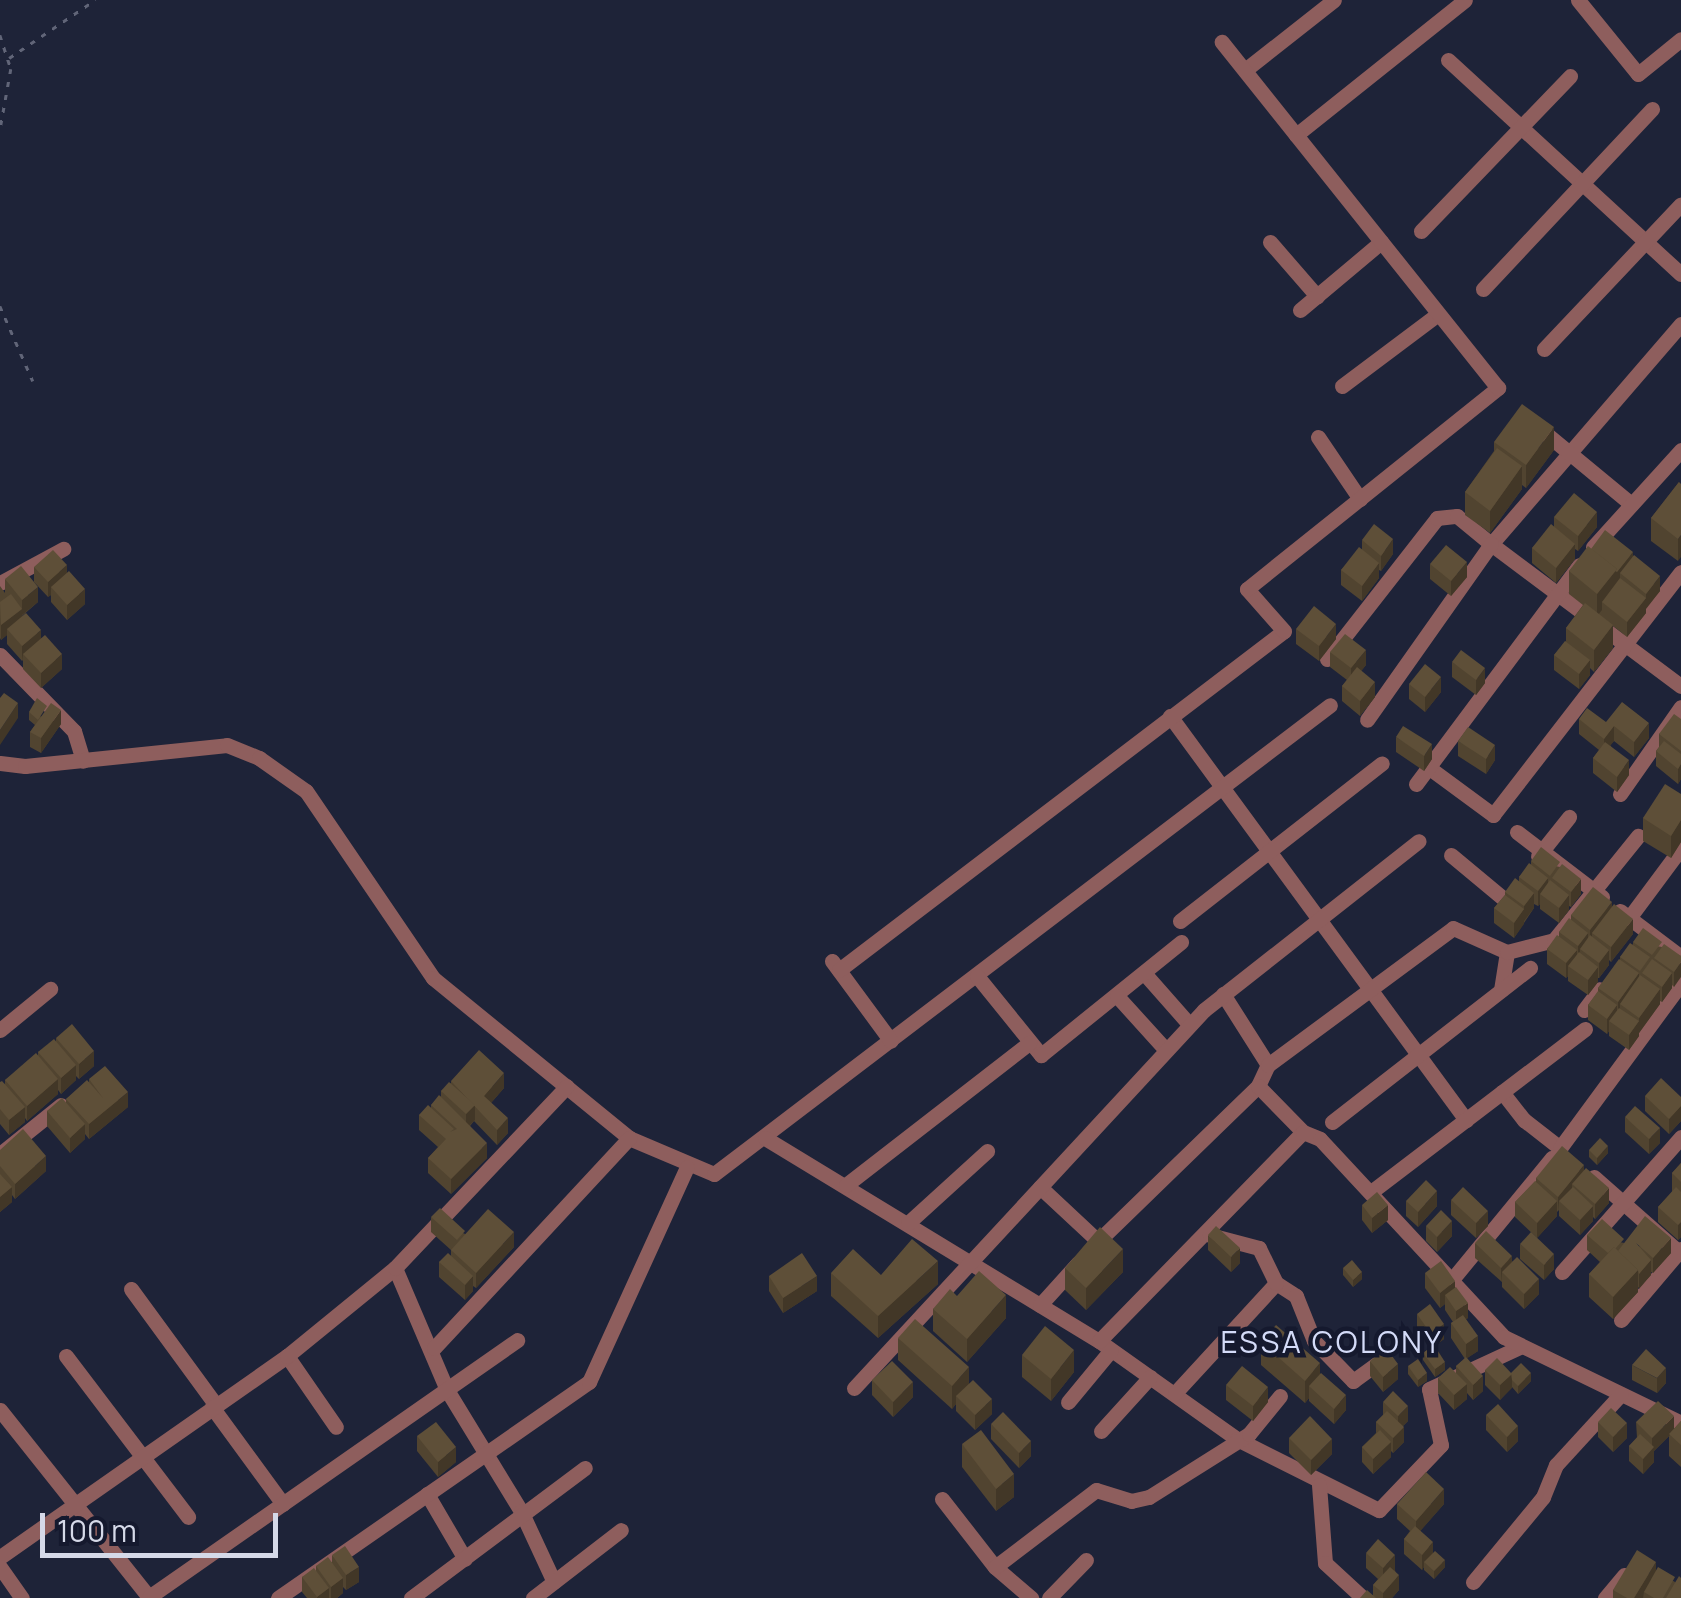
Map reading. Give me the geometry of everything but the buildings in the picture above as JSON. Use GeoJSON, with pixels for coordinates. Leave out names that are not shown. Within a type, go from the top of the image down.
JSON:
{"type":"FeatureCollection","features":[{"type":"Feature","properties":{"kind":"street"},"geometry":{"type":"LineString","coordinates":[[1245,70],[1334,0]]}},
{"type":"Feature","properties":{"kind":"street"},"geometry":{"type":"LineString","coordinates":[[1296,135],[1465,0]]}},
{"type":"Feature","properties":{"kind":"street"},"geometry":{"type":"LineString","coordinates":[[1586,3],[1638,74],[1681,39]]}},
{"type":"Feature","properties":{"kind":"street"},"geometry":{"type":"LineString","coordinates":[[891,1041],[835,966],[1284,631],[1247,589],[1498,388],[1222,42]]}},
{"type":"Feature","properties":{"kind":"street"},"geometry":{"type":"LineString","coordinates":[[1448,60],[1681,274]]}},
{"type":"Feature","properties":{"kind":"street"},"geometry":{"type":"LineString","coordinates":[[1422,231],[1570,76]]}},
{"type":"Feature","properties":{"kind":"street"},"geometry":{"type":"LineString","coordinates":[[1484,289],[1652,110]]}},
{"type":"Feature","properties":{"kind":"street"},"geometry":{"type":"LineString","coordinates":[[1544,349],[1681,204]]}},
{"type":"Feature","properties":{"kind":"street"},"geometry":{"type":"LineString","coordinates":[[1270,242],[1317,296]]}},
{"type":"Feature","properties":{"kind":"street"},"geometry":{"type":"LineString","coordinates":[[1300,310],[1382,242]]}},
{"type":"Feature","properties":{"kind":"street"},"geometry":{"type":"LineString","coordinates":[[1342,386],[1438,314]]}},
{"type":"Feature","properties":{"kind":"street"},"geometry":{"type":"LineString","coordinates":[[1367,720],[1490,544],[1681,324]]}},
{"type":"Feature","properties":{"kind":"street"},"geometry":{"type":"LineString","coordinates":[[1522,416],[1631,504]]}},
{"type":"Feature","properties":{"kind":"street"},"geometry":{"type":"LineString","coordinates":[[1318,438],[1360,499]]}},
{"type":"Feature","properties":{"kind":"street"},"geometry":{"type":"LineString","coordinates":[[1416,784],[1556,594],[1681,450]]}},
{"type":"Feature","properties":{"kind":"street"},"geometry":{"type":"LineString","coordinates":[[1327,659],[1437,518],[1457,516],[1681,686]]}},
{"type":"Feature","properties":{"kind":"street"},"geometry":{"type":"LineString","coordinates":[[0,583],[63,550]]}},
{"type":"Feature","properties":{"kind":"street"},"geometry":{"type":"LineString","coordinates":[[1428,767],[1493,816],[1681,572]]}},
{"type":"Feature","properties":{"kind":"street"},"geometry":{"type":"LineString","coordinates":[[0,655],[74,732],[83,761]]}},
{"type":"Feature","properties":{"kind":"street"},"geometry":{"type":"LineString","coordinates":[[0,763],[83,761],[227,745],[258,758],[306,792],[434,978],[629,1138],[687,1167],[714,1174],[1330,705]]}},
{"type":"Feature","properties":{"kind":"street"},"geometry":{"type":"LineString","coordinates":[[1620,794],[1681,707]]}},
{"type":"Feature","properties":{"kind":"street"},"geometry":{"type":"LineString","coordinates":[[1170,716],[1466,1120]]}},
{"type":"Feature","properties":{"kind":"street"},"geometry":{"type":"LineString","coordinates":[[1180,921],[1382,763]]}},
{"type":"Feature","properties":{"kind":"street"},"geometry":{"type":"LineString","coordinates":[[1494,915],[1569,817]]}},
{"type":"Feature","properties":{"kind":"street"},"geometry":{"type":"LineString","coordinates":[[1518,832],[1629,918],[1641,938],[1681,956]]}},
{"type":"Feature","properties":{"kind":"street"},"geometry":{"type":"LineString","coordinates":[[1040,1305],[1098,1242],[1258,1086],[1268,1065],[1368,986],[1453,928],[1506,952],[1554,940],[1638,836]]}},
{"type":"Feature","properties":{"kind":"street"},"geometry":{"type":"LineString","coordinates":[[854,1388],[1189,1024],[1419,841]]}},
{"type":"Feature","properties":{"kind":"street"},"geometry":{"type":"LineString","coordinates":[[1629,918],[1681,848]]}},
{"type":"Feature","properties":{"kind":"street"},"geometry":{"type":"LineString","coordinates":[[1451,855],[1515,888]]}},
{"type":"Feature","properties":{"kind":"street"},"geometry":{"type":"LineString","coordinates":[[978,976],[1029,1043],[1048,1054],[1181,942]]}},
{"type":"Feature","properties":{"kind":"street"},"geometry":{"type":"LineString","coordinates":[[1502,990],[1506,952]]}},
{"type":"Feature","properties":{"kind":"street"},"geometry":{"type":"LineString","coordinates":[[1332,1122],[1530,968]]}},
{"type":"Feature","properties":{"kind":"street"},"geometry":{"type":"LineString","coordinates":[[1584,1010],[1615,970]]}},
{"type":"Feature","properties":{"kind":"street"},"geometry":{"type":"LineString","coordinates":[[1144,973],[1189,1024]]}},
{"type":"Feature","properties":{"kind":"street"},"geometry":{"type":"LineString","coordinates":[[1450,1282],[1560,1148],[1681,983]]}},
{"type":"Feature","properties":{"kind":"street"},"geometry":{"type":"LineString","coordinates":[[0,1030],[50,989]]}},
{"type":"Feature","properties":{"kind":"street"},"geometry":{"type":"LineString","coordinates":[[1222,994],[1268,1065]]}},
{"type":"Feature","properties":{"kind":"street"},"geometry":{"type":"LineString","coordinates":[[1116,996],[1165,1050]]}},
{"type":"Feature","properties":{"kind":"street"},"geometry":{"type":"LineString","coordinates":[[1371,1192],[1585,1029]]}},
{"type":"Feature","properties":{"kind":"street"},"geometry":{"type":"LineString","coordinates":[[846,1185],[1029,1043]]}},
{"type":"Feature","properties":{"kind":"street"},"geometry":{"type":"LineString","coordinates":[[0,1557],[80,1506],[287,1356],[395,1268],[568,1086]]}},
{"type":"Feature","properties":{"kind":"street"},"geometry":{"type":"LineString","coordinates":[[1258,1086],[1303,1132],[1320,1139],[1450,1282],[1520,1347],[1681,1423]]}},
{"type":"Feature","properties":{"kind":"street"},"geometry":{"type":"LineString","coordinates":[[0,1154],[82,1088]]}},
{"type":"Feature","properties":{"kind":"street"},"geometry":{"type":"LineString","coordinates":[[1502,1092],[1524,1120],[1680,1251],[1621,1320]]}},
{"type":"Feature","properties":{"kind":"street"},"geometry":{"type":"LineString","coordinates":[[1068,1402],[1105,1345],[1204,1234],[1303,1132]]}},
{"type":"Feature","properties":{"kind":"street"},"geometry":{"type":"LineString","coordinates":[[1562,1272],[1681,1137]]}},
{"type":"Feature","properties":{"kind":"street"},"geometry":{"type":"LineString","coordinates":[[434,1348],[629,1138]]}},
{"type":"Feature","properties":{"kind":"street"},"geometry":{"type":"LineString","coordinates":[[765,1138],[1105,1345],[1237,1439],[1319,1484],[1379,1510],[1441,1444],[1430,1389],[1520,1347]]}},
{"type":"Feature","properties":{"kind":"street"},"geometry":{"type":"LineString","coordinates":[[908,1224],[988,1151]]}},
{"type":"Feature","properties":{"kind":"street"},"geometry":{"type":"LineString","coordinates":[[278,1598],[589,1382],[687,1167]]}},
{"type":"Feature","properties":{"kind":"street"},"geometry":{"type":"LineString","coordinates":[[1040,1188],[1098,1242]]}},
{"type":"Feature","properties":{"kind":"street"},"geometry":{"type":"LineString","coordinates":[[1204,1234],[1259,1248],[1276,1283],[1296,1296],[1314,1340],[1354,1381],[1378,1364]]}},
{"type":"Feature","properties":{"kind":"street"},"geometry":{"type":"LineString","coordinates":[[395,1268],[434,1348],[447,1390],[521,1511],[554,1582]]}},
{"type":"Feature","properties":{"kind":"street"},"geometry":{"type":"LineString","coordinates":[[1175,1393],[1276,1283]]}},
{"type":"Feature","properties":{"kind":"street"},"geometry":{"type":"LineString","coordinates":[[131,1289],[284,1504]]}},
{"type":"Feature","properties":{"kind":"street"},"geometry":{"type":"LineString","coordinates":[[910,1328],[924,1341]]}},
{"type":"Feature","properties":{"kind":"street"},"geometry":{"type":"LineString","coordinates":[[0,1410],[80,1506],[149,1598],[518,1340]]}},
{"type":"Feature","properties":{"kind":"street"},"geometry":{"type":"LineString","coordinates":[[66,1356],[141,1460],[188,1517]]}},
{"type":"Feature","properties":{"kind":"street"},"geometry":{"type":"LineString","coordinates":[[287,1356],[336,1427]]}},
{"type":"Feature","properties":{"kind":"street"},"geometry":{"type":"LineString","coordinates":[[1100,1431],[1150,1378]]}},
{"type":"Feature","properties":{"kind":"street"},"geometry":{"type":"LineString","coordinates":[[1473,1582],[1542,1497],[1556,1465],[1621,1394]]}},
{"type":"Feature","properties":{"kind":"street"},"geometry":{"type":"LineString","coordinates":[[995,1567],[1091,1492],[1148,1497],[1237,1439],[1280,1396]]}},
{"type":"Feature","properties":{"kind":"street"},"geometry":{"type":"LineString","coordinates":[[411,1598],[521,1511],[584,1468]]}},
{"type":"Feature","properties":{"kind":"street"},"geometry":{"type":"LineString","coordinates":[[1319,1484],[1325,1563],[1363,1598]]}},
{"type":"Feature","properties":{"kind":"street"},"geometry":{"type":"LineString","coordinates":[[427,1494],[464,1559]]}},
{"type":"Feature","properties":{"kind":"street"},"geometry":{"type":"LineString","coordinates":[[942,1499],[995,1567],[1030,1598]]}},
{"type":"Feature","properties":{"kind":"street"},"geometry":{"type":"LineString","coordinates":[[533,1598],[621,1530]]}},
{"type":"Feature","properties":{"kind":"street"},"geometry":{"type":"LineString","coordinates":[[1048,1598],[1086,1560]]}},
{"type":"Feature","properties":{"kind":"street"},"geometry":{"type":"LineString","coordinates":[[0,1566],[22,1598]]}},
{"type":"Feature","properties":{"kind":"street"},"geometry":{"type":"LineString","coordinates":[[1605,1598],[1624,1575]]}},
{"type":"Feature","properties":{"kind":"path"},"geometry":{"type":"LineString","coordinates":[[9,58],[95,0]]}},
{"type":"Feature","properties":{"kind":"path"},"geometry":{"type":"LineString","coordinates":[[0,34],[9,58],[0,131]]}},
{"type":"Feature","properties":{"kind":"path"},"geometry":{"type":"LineString","coordinates":[[0,306],[32,382]]}},
{"type":"Feature","properties":{"kind":"district","name":"ESSA COLONY"},"geometry":{"type":"Point","coordinates":[1332,1342]}}]}
